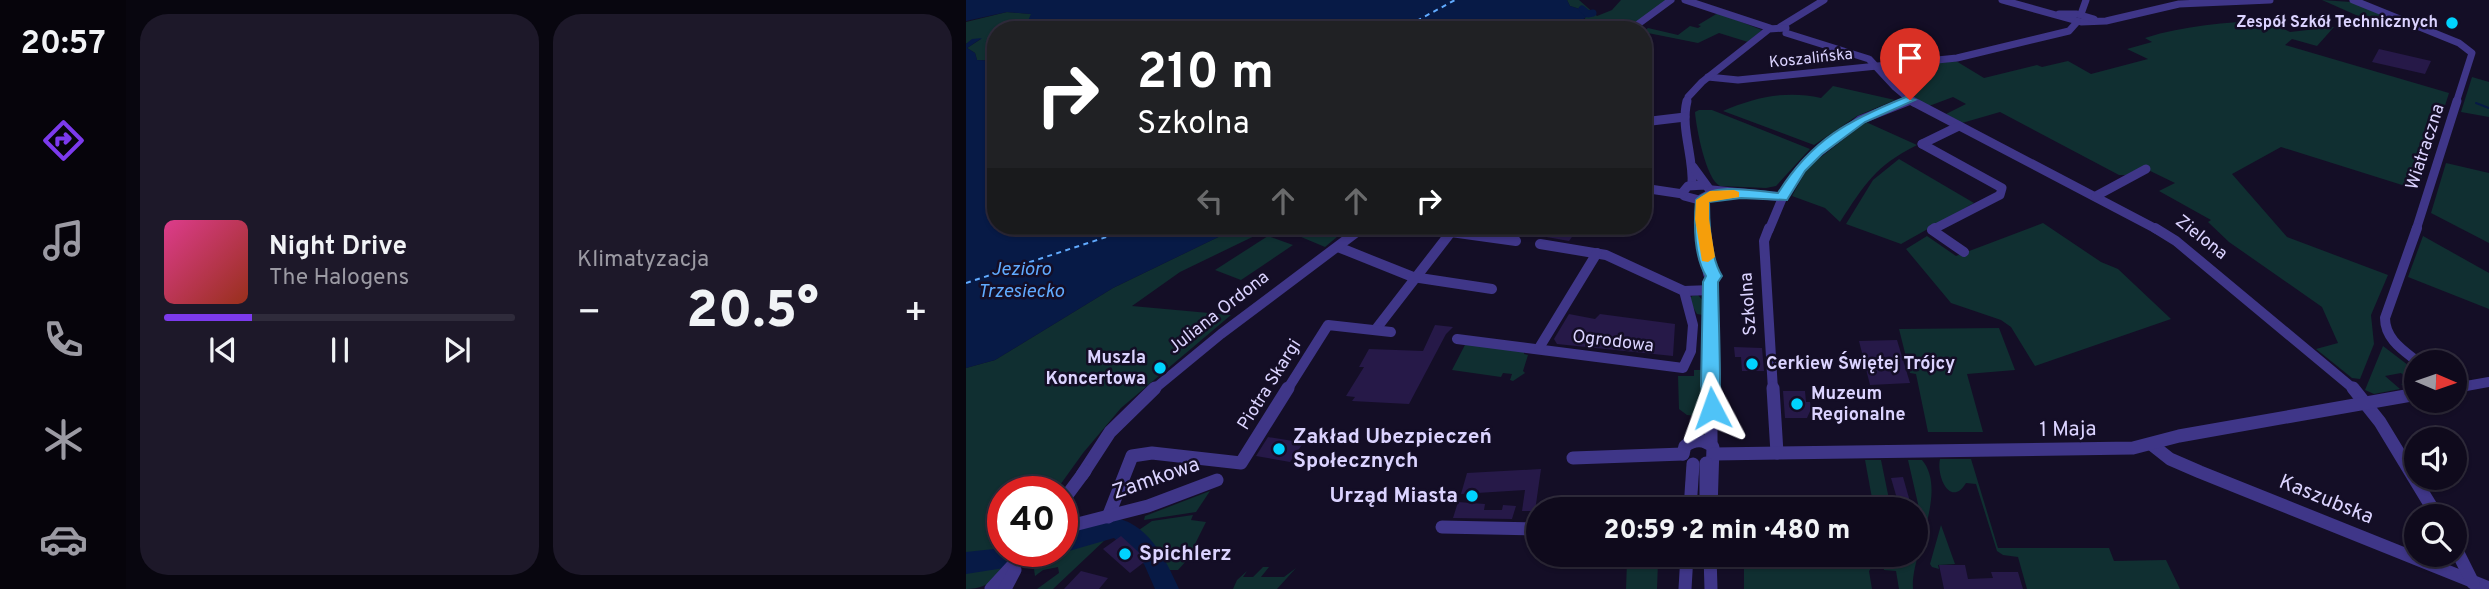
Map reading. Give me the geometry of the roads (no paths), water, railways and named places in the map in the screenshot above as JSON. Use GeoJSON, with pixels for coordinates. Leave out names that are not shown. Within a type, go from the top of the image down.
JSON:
{"type":"FeatureCollection","features":[{"type":"Feature","properties":{"kind":"street"},"geometry":{"type":"LineString","coordinates":[[1642,21],[1671,0]]}},
{"type":"Feature","properties":{"kind":"street"},"geometry":{"type":"LineString","coordinates":[[1685,0],[1771,31]]}},
{"type":"Feature","properties":{"kind":"street"},"geometry":{"type":"LineString","coordinates":[[1692,497],[1712,408],[1711,286],[1707,276],[1709,268],[1702,219],[1707,193],[1693,167],[1685,117],[1686,102],[1697,86],[1708,77],[1771,31],[1785,27],[1823,0]]}},
{"type":"Feature","properties":{"kind":"street"},"geometry":{"type":"LineString","coordinates":[[2002,0],[2065,16],[2081,16],[2086,0]]}},
{"type":"Feature","properties":{"kind":"street","name":"Koszalińska"},"geometry":{"type":"LineString","coordinates":[[1708,77],[1731,81],[1876,67],[1988,52],[2069,31],[2081,16],[2103,21],[2179,4],[2270,0]]}},
{"type":"Feature","properties":{"kind":"street","name":"Wiatraczna"},"geometry":{"type":"LineString","coordinates":[[2353,0],[2459,43],[2472,53],[2408,256],[2385,318],[2384,325],[2389,337],[2404,350]]}},
{"type":"Feature","properties":{"kind":"street","name":"Zielona"},"geometry":{"type":"LineString","coordinates":[[1785,27],[1865,58],[1910,100],[2096,196],[2176,241],[2352,387],[2367,403],[2430,504]]}},
{"type":"Feature","properties":{"kind":"street","name":"Szkolna"},"geometry":{"type":"LineString","coordinates":[[1777,453],[1762,249],[1782,197],[1800,169],[1818,151],[1860,120],[1910,100]]}},
{"type":"Feature","properties":{"kind":"street"},"geometry":{"type":"LineString","coordinates":[[1652,121],[1685,117]]}},
{"type":"Feature","properties":{"kind":"street"},"geometry":{"type":"LineString","coordinates":[[1959,126],[1922,144],[2003,188],[2000,195],[1932,230],[1964,252]]}},
{"type":"Feature","properties":{"kind":"street"},"geometry":{"type":"LineString","coordinates":[[1693,167],[1687,192],[1702,219]]}},
{"type":"Feature","properties":{"kind":"street"},"geometry":{"type":"LineString","coordinates":[[2096,196],[2146,169]]}},
{"type":"Feature","properties":{"kind":"street"},"geometry":{"type":"LineString","coordinates":[[1652,189],[1782,197]]}},
{"type":"Feature","properties":{"kind":"street"},"geometry":{"type":"LineString","coordinates":[[1687,192],[1707,193]]}},
{"type":"Feature","properties":{"kind":"street","name":"Juliana Ordona"},"geometry":{"type":"LineString","coordinates":[[1078,480],[1101,455],[1105,440],[1146,396],[1229,326],[1353,235]]}},
{"type":"Feature","properties":{"kind":"street"},"geometry":{"type":"LineString","coordinates":[[1391,332],[1376,329],[1413,277],[1448,235]]}},
{"type":"Feature","properties":{"kind":"street"},"geometry":{"type":"LineString","coordinates":[[1473,235],[1516,241]]}},
{"type":"Feature","properties":{"kind":"street"},"geometry":{"type":"LineString","coordinates":[[1540,244],[1597,253],[1684,291],[1711,286]]}},
{"type":"Feature","properties":{"kind":"street"},"geometry":{"type":"LineString","coordinates":[[1338,247],[1413,277],[1492,289]]}},
{"type":"Feature","properties":{"kind":"street"},"geometry":{"type":"LineString","coordinates":[[1539,348],[1597,253]]}},
{"type":"Feature","properties":{"kind":"street","name":"Ogrodowa"},"geometry":{"type":"LineString","coordinates":[[1457,338],[1683,368],[1690,359],[1692,314],[1685,301],[1684,291]]}},
{"type":"Feature","properties":{"kind":"street","name":"Piotra Skargi"},"geometry":{"type":"LineString","coordinates":[[1241,463],[1328,326],[1376,329]]}},
{"type":"Feature","properties":{"kind":"street"},"geometry":{"type":"LineString","coordinates":[[2468,386],[2489,382]]}},
{"type":"Feature","properties":{"kind":"street"},"geometry":{"type":"LineString","coordinates":[[1707,497],[1701,456],[1685,446],[1694,440],[1710,386]]}},
{"type":"Feature","properties":{"kind":"street","name":"1 Maja"},"geometry":{"type":"LineString","coordinates":[[1573,458],[2121,449],[2179,436],[2404,396]]}},
{"type":"Feature","properties":{"kind":"street","name":"Kaszubska"},"geometry":{"type":"LineString","coordinates":[[2151,444],[2170,459],[2200,472],[2473,585],[2489,588]]}},
{"type":"Feature","properties":{"kind":"street","name":"Zamkowa"},"geometry":{"type":"LineString","coordinates":[[1108,517],[1132,456],[1152,453],[1241,463]]}},
{"type":"Feature","properties":{"kind":"street","name":"Zamkowa"},"geometry":{"type":"LineString","coordinates":[[1078,522],[1148,506],[1217,480]]}},
{"type":"Feature","properties":{"kind":"street"},"geometry":{"type":"LineString","coordinates":[[1442,527],[1526,529]]}},
{"type":"Feature","properties":{"kind":"street"},"geometry":{"type":"LineString","coordinates":[[991,589],[1013,567]]}},
{"type":"Feature","properties":{"kind":"street"},"geometry":{"type":"LineString","coordinates":[[1005,589],[1017,567]]}},
{"type":"Feature","properties":{"kind":"street"},"geometry":{"type":"LineString","coordinates":[[1685,589],[1686,567]]}},
{"type":"Feature","properties":{"kind":"street"},"geometry":{"type":"LineString","coordinates":[[1710,567],[1711,589]]}},
{"type":"Feature","properties":{"kind":"street"},"geometry":{"type":"LineString","coordinates":[[2464,567],[2473,585]]}},
{"type":"Feature","properties":{"kind":"water"},"geometry":{"type":"Polygon","coordinates":[[[966,0],[1567,0],[1570,6],[1586,11],[1588,16],[1580,21],[1028,21],[1031,14],[1007,12],[966,21],[966,0]]]}},
{"type":"Feature","properties":{"kind":"water","name":"Jezioro Trzesiecko"},"geometry":{"type":"Polygon","coordinates":[[[982,38],[967,48],[975,53],[977,60],[987,61],[987,235],[1222,235],[1113,288],[995,360],[966,368],[966,44],[972,39],[982,38]]]}},
{"type":"Feature","properties":{"kind":"waterway"},"geometry":{"type":"LineString","coordinates":[[1582,9],[1588,14],[1593,13]]}},
{"type":"Feature","properties":{"kind":"waterway"},"geometry":{"type":"LineString","coordinates":[[2476,103],[2489,108]]}},
{"type":"Feature","properties":{"kind":"waterway"},"geometry":{"type":"LineString","coordinates":[[1078,538],[1109,527],[1120,528],[1153,557],[1167,589]]}},
{"type":"Feature","properties":{"kind":"waterway"},"geometry":{"type":"LineString","coordinates":[[966,563],[987,560]]}},
{"type":"Feature","properties":{"kind":"place","name":"Zespół Szkół Technicznych"},"geometry":{"type":"Point","coordinates":[2452,23]}},
{"type":"Feature","properties":{"kind":"place","name":"Cerkiew Świętej Trójcy"},"geometry":{"type":"Point","coordinates":[1752,364]}},
{"type":"Feature","properties":{"kind":"place","name":"Muszla Koncertowa"},"geometry":{"type":"Point","coordinates":[1160,368]}},
{"type":"Feature","properties":{"kind":"place","name":"Muzeum Regionalne"},"geometry":{"type":"Point","coordinates":[1797,404]}},
{"type":"Feature","properties":{"kind":"place","name":"Zakład Ubezpieczeń Społecznych"},"geometry":{"type":"Point","coordinates":[1279,449]}},
{"type":"Feature","properties":{"kind":"place","name":"Urząd Miasta"},"geometry":{"type":"Point","coordinates":[1472,496]}},
{"type":"Feature","properties":{"kind":"place","name":"Spichlerz"},"geometry":{"type":"Point","coordinates":[1125,554]}}]}
